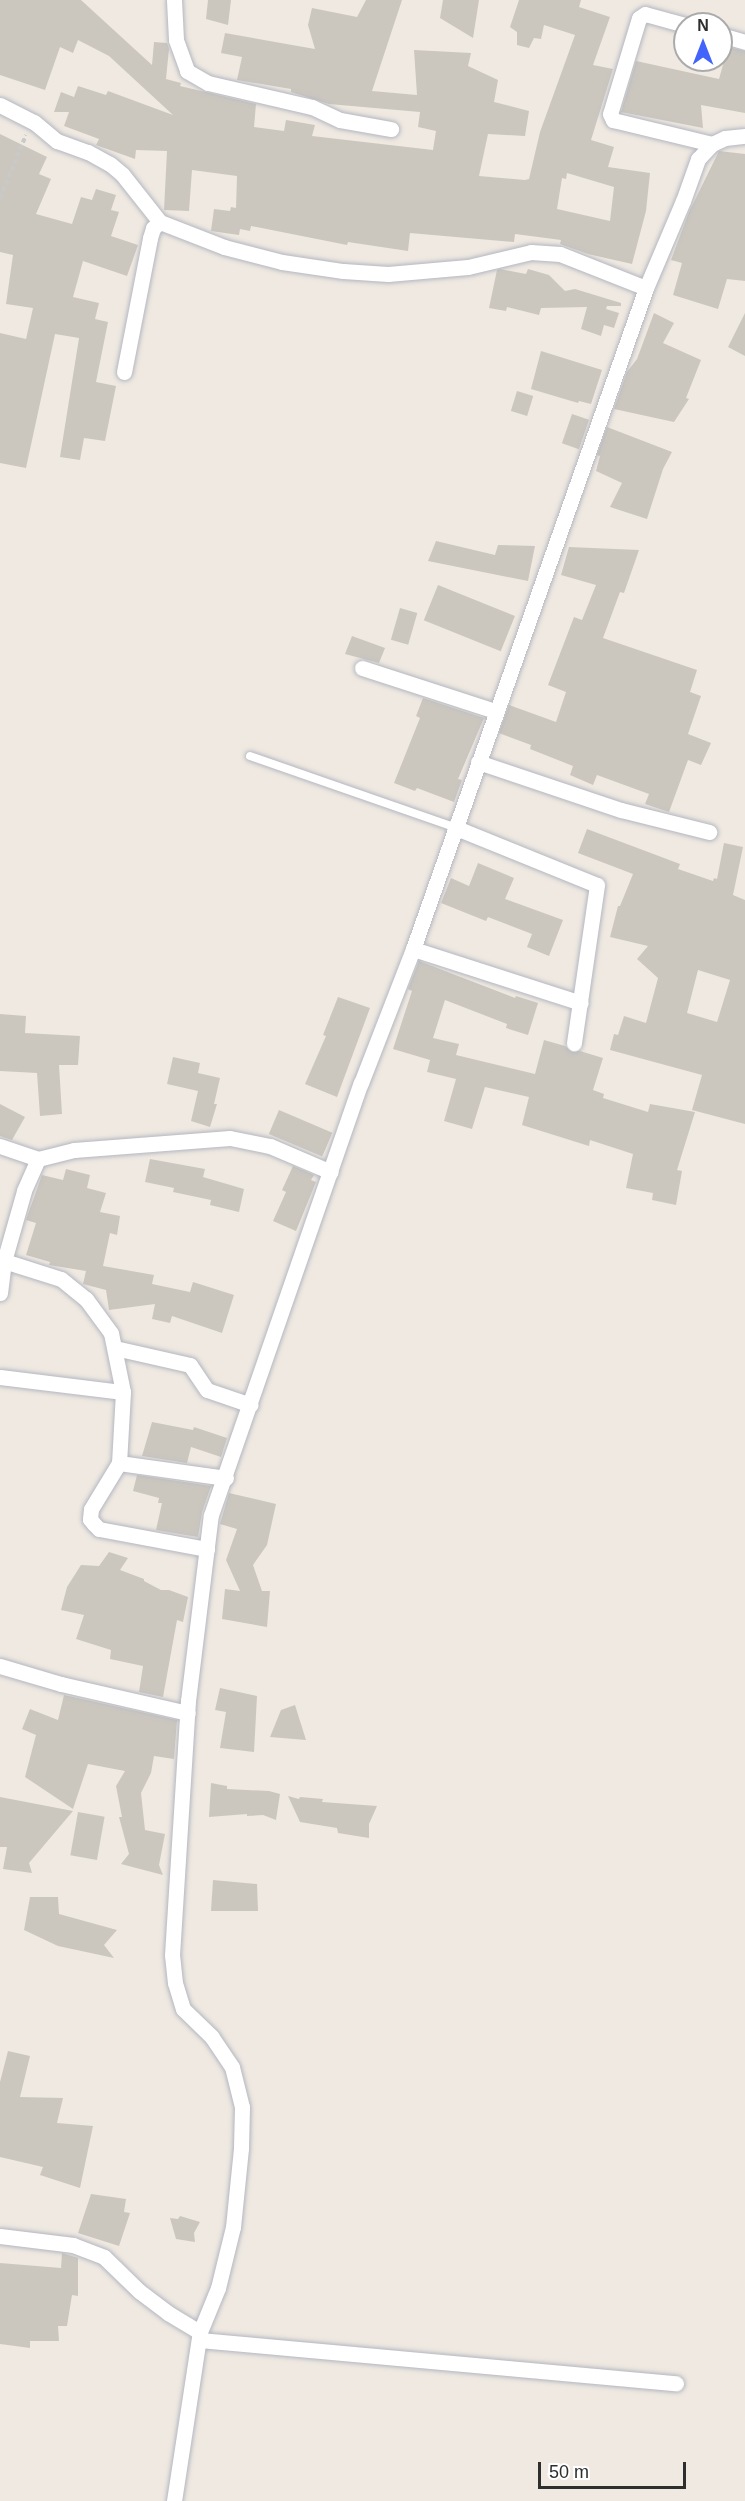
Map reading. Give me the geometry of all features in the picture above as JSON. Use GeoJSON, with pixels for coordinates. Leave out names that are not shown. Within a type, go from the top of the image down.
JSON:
{"type":"FeatureCollection","features":[{"type":"Feature","properties":{"kind":"street"},"geometry":{"type":"LineString","coordinates":[[174,0],[176,40],[187,71],[208,83],[312,107],[340,120],[391,129]]}},
{"type":"Feature","properties":{"kind":"street"},"geometry":{"type":"LineString","coordinates":[[673,22],[645,14],[639,18],[610,114],[613,120],[712,144]]}},
{"type":"Feature","properties":{"kind":"street"},"geometry":{"type":"LineString","coordinates":[[0,105],[34,122],[57,141],[88,152],[110,164],[122,174],[160,222],[224,247],[282,262],[343,271],[387,274],[468,267],[531,252],[560,254],[646,288]]}},
{"type":"Feature","properties":{"kind":"street"},"geometry":{"type":"LineString","coordinates":[[174,2501],[196,2332],[218,2288],[233,2227],[243,2107],[232,2067],[212,2037],[183,2009],[175,1983],[172,1955],[188,1713],[211,1515],[226,1478],[361,1083],[413,949],[454,827],[646,288],[698,159],[712,144],[725,138],[745,136]]}},
{"type":"Feature","properties":{"kind":"street"},"geometry":{"type":"LineString","coordinates":[[124,372],[150,238],[153,228],[160,222]]}},
{"type":"Feature","properties":{"kind":"street"},"geometry":{"type":"LineString","coordinates":[[362,668],[495,711]]}},
{"type":"Feature","properties":{"kind":"street"},"geometry":{"type":"LineString","coordinates":[[478,762],[621,810],[709,832]]}},
{"type":"Feature","properties":{"kind":"street"},"geometry":{"type":"LineString","coordinates":[[454,827],[597,885],[574,1043]]}},
{"type":"Feature","properties":{"kind":"street"},"geometry":{"type":"LineString","coordinates":[[413,949],[580,1003]]}},
{"type":"Feature","properties":{"kind":"street"},"geometry":{"type":"LineString","coordinates":[[0,1146],[38,1159],[74,1150],[230,1138],[270,1146],[331,1172]]}},
{"type":"Feature","properties":{"kind":"street"},"geometry":{"type":"LineString","coordinates":[[0,1293],[4,1261],[24,1191],[38,1159]]}},
{"type":"Feature","properties":{"kind":"street"},"geometry":{"type":"LineString","coordinates":[[4,1261],[61,1279],[86,1299],[103,1318],[111,1333],[123,1392],[118,1463],[91,1509],[90,1519],[99,1528],[207,1549]]}},
{"type":"Feature","properties":{"kind":"street"},"geometry":{"type":"LineString","coordinates":[[115,1348],[190,1365],[207,1390],[251,1405]]}},
{"type":"Feature","properties":{"kind":"street"},"geometry":{"type":"LineString","coordinates":[[0,1377],[123,1392]]}},
{"type":"Feature","properties":{"kind":"street"},"geometry":{"type":"LineString","coordinates":[[118,1463],[226,1478]]}},
{"type":"Feature","properties":{"kind":"street"},"geometry":{"type":"LineString","coordinates":[[0,1666],[61,1684],[188,1713]]}},
{"type":"Feature","properties":{"kind":"street"},"geometry":{"type":"LineString","coordinates":[[0,2236],[73,2245],[104,2257],[139,2291],[196,2332],[676,2383]]}},
{"type":"Feature","properties":{"kind":"lane"},"geometry":{"type":"LineString","coordinates":[[250,756],[454,827]]}},
{"type":"Feature","properties":{"kind":"path"},"geometry":{"type":"LineString","coordinates":[[0,198],[20,145],[34,122]]}},
{"type":"Feature","properties":{"kind":"building"},"geometry":{"type":"Polygon","coordinates":[[[0,0],[81,0],[152,65],[154,42],[167,43],[169,49],[166,79],[181,83],[180,86],[256,104],[254,127],[284,131],[286,120],[315,125],[312,136],[433,150],[436,131],[418,127],[420,112],[329,104],[291,92],[291,89],[237,80],[242,57],[221,53],[225,33],[315,49],[308,25],[312,8],[357,17],[366,0],[402,0],[372,91],[417,95],[414,50],[471,53],[468,66],[498,80],[494,102],[529,111],[525,136],[488,134],[479,176],[525,180],[529,179],[540,132],[575,35],[544,25],[541,39],[534,38],[529,48],[517,45],[517,32],[510,27],[519,0],[581,0],[579,7],[610,17],[593,65],[613,69],[591,140],[614,147],[608,167],[650,173],[646,211],[632,264],[588,254],[560,244],[561,240],[515,234],[514,242],[410,233],[408,251],[348,242],[347,245],[251,226],[250,231],[240,229],[239,235],[211,231],[214,209],[230,211],[231,207],[236,208],[237,176],[192,170],[189,211],[164,210],[167,151],[136,150],[135,159],[96,145],[99,139],[64,126],[69,112],[54,112],[61,92],[74,97],[78,86],[106,95],[108,91],[173,115],[109,56],[78,40],[73,53],[60,47],[45,90],[0,75],[0,0]],[[567,173],[566,179],[562,178],[557,209],[610,221],[614,187],[567,173]]]}},
{"type":"Feature","properties":{"kind":"building"},"geometry":{"type":"Polygon","coordinates":[[[208,0],[231,0],[228,25],[206,19],[208,0]]]}},
{"type":"Feature","properties":{"kind":"building"},"geometry":{"type":"Polygon","coordinates":[[[443,0],[479,0],[473,38],[440,18],[443,0]]]}},
{"type":"Feature","properties":{"kind":"building"},"geometry":{"type":"Polygon","coordinates":[[[733,48],[745,51],[745,113],[701,105],[703,128],[621,112],[636,61],[673,69],[673,72],[687,72],[719,79],[721,72],[733,72],[733,48]]]}},
{"type":"Feature","properties":{"kind":"building"},"geometry":{"type":"Polygon","coordinates":[[[0,134],[47,157],[39,174],[51,179],[36,214],[72,224],[81,197],[92,200],[96,189],[116,195],[111,210],[119,212],[111,236],[138,245],[127,276],[83,261],[73,297],[99,303],[95,319],[108,322],[96,382],[116,386],[105,441],[84,438],[80,460],[60,457],[79,338],[55,334],[26,468],[0,463],[0,333],[26,339],[33,308],[6,304],[13,255],[0,252],[0,134]]]}},
{"type":"Feature","properties":{"kind":"building"},"geometry":{"type":"Polygon","coordinates":[[[719,151],[745,154],[745,281],[727,279],[718,309],[673,295],[682,263],[671,260],[689,212],[719,151]]]}},
{"type":"Feature","properties":{"kind":"building"},"geometry":{"type":"Polygon","coordinates":[[[528,269],[549,275],[565,291],[575,289],[621,303],[621,306],[607,306],[606,309],[619,313],[614,328],[604,325],[601,336],[581,329],[587,307],[541,308],[539,315],[507,307],[506,311],[489,308],[497,270],[526,274],[528,269]]]}},
{"type":"Feature","properties":{"kind":"building"},"geometry":{"type":"Polygon","coordinates":[[[654,313],[674,323],[663,343],[701,360],[686,398],[689,399],[674,422],[614,409],[627,372],[637,359],[654,313]]]}},
{"type":"Feature","properties":{"kind":"building"},"geometry":{"type":"Polygon","coordinates":[[[745,313],[745,356],[728,347],[745,313]]]}},
{"type":"Feature","properties":{"kind":"building"},"geometry":{"type":"Polygon","coordinates":[[[541,351],[602,370],[591,404],[579,401],[578,403],[531,389],[541,351]]]}},
{"type":"Feature","properties":{"kind":"building"},"geometry":{"type":"Polygon","coordinates":[[[517,391],[533,396],[527,416],[511,411],[517,391]]]}},
{"type":"Feature","properties":{"kind":"building"},"geometry":{"type":"Polygon","coordinates":[[[572,414],[589,420],[579,449],[562,443],[572,414]]]}},
{"type":"Feature","properties":{"kind":"building"},"geometry":{"type":"Polygon","coordinates":[[[607,427],[672,452],[663,469],[647,519],[610,507],[622,483],[596,471],[600,456],[597,455],[607,427]]]}},
{"type":"Feature","properties":{"kind":"building"},"geometry":{"type":"Polygon","coordinates":[[[436,541],[495,555],[498,545],[535,546],[528,581],[428,561],[436,541]]]}},
{"type":"Feature","properties":{"kind":"building"},"geometry":{"type":"Polygon","coordinates":[[[569,547],[639,550],[624,593],[620,592],[603,638],[697,670],[690,692],[701,696],[688,734],[711,743],[701,765],[688,760],[669,812],[645,804],[649,794],[597,775],[593,785],[570,775],[573,766],[530,749],[531,745],[499,733],[509,705],[556,722],[566,692],[548,685],[574,617],[582,620],[596,585],[561,575],[569,547]]]}},
{"type":"Feature","properties":{"kind":"building"},"geometry":{"type":"Polygon","coordinates":[[[438,585],[515,616],[501,651],[424,620],[438,585]]]}},
{"type":"Feature","properties":{"kind":"building"},"geometry":{"type":"Polygon","coordinates":[[[400,608],[417,613],[408,645],[391,640],[400,608]]]}},
{"type":"Feature","properties":{"kind":"building"},"geometry":{"type":"Polygon","coordinates":[[[352,636],[385,648],[379,663],[345,654],[352,636]]]}},
{"type":"Feature","properties":{"kind":"building"},"geometry":{"type":"Polygon","coordinates":[[[423,698],[484,718],[458,779],[462,780],[454,802],[417,788],[415,791],[394,783],[420,718],[416,716],[423,698]]]}},
{"type":"Feature","properties":{"kind":"building"},"geometry":{"type":"Polygon","coordinates":[[[587,829],[680,864],[678,869],[713,881],[714,878],[717,879],[724,843],[743,847],[733,895],[745,900],[745,1124],[692,1110],[702,1075],[610,1050],[614,1034],[618,1035],[624,1016],[646,1023],[658,978],[637,959],[648,946],[610,937],[618,906],[620,906],[633,874],[578,853],[587,829]],[[698,970],[687,1013],[717,1022],[730,980],[698,970]]]}},
{"type":"Feature","properties":{"kind":"building"},"geometry":{"type":"Polygon","coordinates":[[[478,863],[514,878],[505,899],[563,920],[549,956],[527,947],[532,934],[488,917],[486,921],[441,903],[451,878],[469,886],[478,863]]]}},
{"type":"Feature","properties":{"kind":"building"},"geometry":{"type":"Polygon","coordinates":[[[419,961],[515,998],[516,996],[538,1003],[528,1035],[506,1028],[507,1024],[445,1000],[433,1038],[459,1044],[456,1055],[535,1074],[544,1040],[565,1046],[572,1052],[580,1051],[603,1058],[593,1090],[604,1094],[603,1098],[648,1112],[650,1104],[695,1112],[677,1170],[682,1171],[676,1205],[652,1200],[653,1193],[626,1188],[633,1154],[590,1140],[589,1146],[522,1125],[529,1097],[485,1087],[472,1129],[444,1121],[456,1079],[427,1072],[430,1060],[393,1049],[412,991],[408,989],[419,961]]]}},
{"type":"Feature","properties":{"kind":"building"},"geometry":{"type":"Polygon","coordinates":[[[338,997],[370,1008],[337,1097],[305,1084],[326,1036],[323,1035],[338,997]]]}},
{"type":"Feature","properties":{"kind":"building"},"geometry":{"type":"Polygon","coordinates":[[[0,1014],[26,1016],[25,1033],[80,1036],[78,1065],[59,1065],[62,1114],[40,1116],[37,1073],[0,1071],[0,1014]]]}},
{"type":"Feature","properties":{"kind":"building"},"geometry":{"type":"Polygon","coordinates":[[[173,1057],[200,1063],[198,1073],[220,1078],[214,1104],[217,1104],[210,1127],[191,1121],[198,1091],[167,1084],[173,1057]]]}},
{"type":"Feature","properties":{"kind":"building"},"geometry":{"type":"Polygon","coordinates":[[[0,1104],[25,1117],[12,1140],[0,1136],[0,1104]]]}},
{"type":"Feature","properties":{"kind":"building"},"geometry":{"type":"Polygon","coordinates":[[[279,1110],[332,1133],[322,1157],[269,1134],[279,1110]]]}},
{"type":"Feature","properties":{"kind":"building"},"geometry":{"type":"Polygon","coordinates":[[[150,1159],[205,1169],[203,1177],[244,1189],[239,1212],[210,1205],[211,1200],[173,1192],[174,1188],[145,1182],[150,1159]]]}},
{"type":"Feature","properties":{"kind":"building"},"geometry":{"type":"Polygon","coordinates":[[[293,1166],[314,1175],[311,1180],[316,1182],[296,1231],[273,1221],[286,1192],[282,1190],[293,1166]]]}},
{"type":"Feature","properties":{"kind":"building"},"geometry":{"type":"Polygon","coordinates":[[[66,1169],[90,1175],[87,1188],[106,1193],[100,1212],[120,1216],[117,1235],[110,1233],[103,1266],[154,1275],[152,1284],[190,1292],[193,1282],[234,1295],[222,1333],[172,1316],[170,1323],[152,1319],[155,1304],[109,1310],[106,1290],[83,1284],[86,1271],[49,1265],[50,1262],[26,1255],[36,1223],[26,1220],[42,1175],[63,1180],[66,1169]]]}},
{"type":"Feature","properties":{"kind":"building"},"geometry":{"type":"Polygon","coordinates":[[[152,1422],[193,1430],[194,1427],[227,1438],[221,1457],[191,1447],[187,1463],[142,1456],[152,1422]]]}},
{"type":"Feature","properties":{"kind":"building"},"geometry":{"type":"Polygon","coordinates":[[[137,1475],[211,1486],[202,1512],[198,1537],[156,1530],[162,1503],[158,1503],[159,1498],[133,1491],[137,1475]]]}},
{"type":"Feature","properties":{"kind":"building"},"geometry":{"type":"Polygon","coordinates":[[[229,1493],[276,1504],[267,1545],[253,1565],[262,1591],[270,1591],[267,1627],[222,1619],[225,1589],[240,1591],[226,1560],[237,1529],[220,1524],[229,1493]]]}},
{"type":"Feature","properties":{"kind":"building"},"geometry":{"type":"Polygon","coordinates":[[[109,1552],[128,1558],[120,1570],[144,1579],[161,1590],[169,1590],[188,1597],[183,1622],[177,1620],[163,1697],[139,1692],[143,1666],[110,1659],[111,1650],[76,1639],[84,1615],[61,1610],[67,1587],[81,1565],[99,1566],[109,1552]]]}},
{"type":"Feature","properties":{"kind":"building"},"geometry":{"type":"Polygon","coordinates":[[[220,1688],[257,1696],[254,1752],[220,1748],[226,1712],[215,1710],[220,1688]]]}},
{"type":"Feature","properties":{"kind":"building"},"geometry":{"type":"Polygon","coordinates":[[[64,1695],[177,1720],[174,1759],[154,1756],[151,1773],[141,1793],[145,1830],[165,1834],[159,1865],[163,1875],[121,1864],[129,1854],[119,1817],[122,1817],[116,1786],[125,1771],[88,1764],[73,1809],[25,1777],[36,1735],[22,1729],[30,1709],[58,1720],[64,1695]]]}},
{"type":"Feature","properties":{"kind":"building"},"geometry":{"type":"Polygon","coordinates":[[[295,1705],[306,1740],[270,1737],[281,1710],[295,1705]]]}},
{"type":"Feature","properties":{"kind":"building"},"geometry":{"type":"Polygon","coordinates":[[[211,1783],[227,1786],[227,1789],[269,1791],[280,1794],[276,1820],[263,1815],[247,1816],[247,1814],[209,1817],[211,1783]]]}},
{"type":"Feature","properties":{"kind":"building"},"geometry":{"type":"Polygon","coordinates":[[[288,1796],[299,1799],[300,1797],[323,1799],[322,1802],[377,1806],[369,1824],[369,1838],[338,1833],[337,1828],[300,1822],[288,1796]]]}},
{"type":"Feature","properties":{"kind":"building"},"geometry":{"type":"Polygon","coordinates":[[[0,1797],[73,1811],[29,1863],[32,1873],[3,1869],[7,1847],[0,1847],[0,1797]]]}},
{"type":"Feature","properties":{"kind":"building"},"geometry":{"type":"Polygon","coordinates":[[[78,1812],[105,1817],[97,1860],[70,1855],[78,1812]]]}},
{"type":"Feature","properties":{"kind":"building"},"geometry":{"type":"Polygon","coordinates":[[[213,1880],[257,1884],[258,1911],[211,1911],[213,1880]]]}},
{"type":"Feature","properties":{"kind":"building"},"geometry":{"type":"Polygon","coordinates":[[[30,1897],[58,1897],[59,1914],[117,1930],[104,1945],[114,1958],[58,1946],[24,1930],[30,1897]]]}},
{"type":"Feature","properties":{"kind":"building"},"geometry":{"type":"Polygon","coordinates":[[[8,2051],[30,2056],[20,2097],[63,2098],[57,2123],[93,2126],[80,2188],[40,2175],[43,2167],[0,2157],[0,2082],[8,2051]]]}},
{"type":"Feature","properties":{"kind":"building"},"geometry":{"type":"Polygon","coordinates":[[[91,2194],[126,2199],[124,2212],[130,2213],[119,2246],[78,2233],[91,2194]]]}},
{"type":"Feature","properties":{"kind":"building"},"geometry":{"type":"Polygon","coordinates":[[[180,2216],[200,2222],[194,2233],[195,2242],[176,2239],[170,2218],[178,2219],[180,2216]]]}},
{"type":"Feature","properties":{"kind":"building"},"geometry":{"type":"Polygon","coordinates":[[[62,2253],[78,2258],[78,2296],[72,2295],[67,2326],[58,2326],[59,2341],[30,2341],[30,2348],[0,2344],[0,2263],[61,2268],[62,2253]]]}}]}
